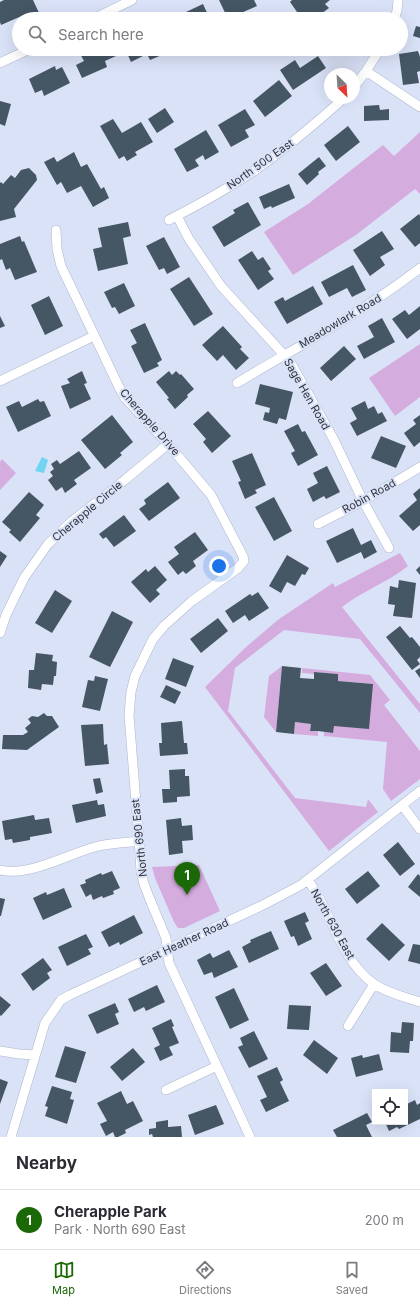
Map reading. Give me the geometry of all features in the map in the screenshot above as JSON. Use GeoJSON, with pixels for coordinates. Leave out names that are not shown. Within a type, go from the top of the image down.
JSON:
{"type":"FeatureCollection","features":[{"type":"Feature","properties":{"kind":"street"},"geometry":{"type":"LineString","coordinates":[[104,12],[119,3],[132,0]]}},
{"type":"Feature","properties":{"kind":"street"},"geometry":{"type":"LineString","coordinates":[[397,12],[398,0]]}},
{"type":"Feature","properties":{"kind":"street"},"geometry":{"type":"LineString","coordinates":[[0,63],[15,56]]}},
{"type":"Feature","properties":{"kind":"street"},"geometry":{"type":"LineString","coordinates":[[360,78],[376,56]]}},
{"type":"Feature","properties":{"kind":"street"},"geometry":{"type":"LineString","coordinates":[[366,71],[420,106]]}},
{"type":"Feature","properties":{"kind":"street","name":"North 500 East"},"geometry":{"type":"LineString","coordinates":[[173,218],[252,172],[326,115],[338,104]]}},
{"type":"Feature","properties":{"kind":"street","name":"Sage Hen Road"},"geometry":{"type":"LineString","coordinates":[[173,218],[221,286],[292,365],[334,440],[363,501],[389,548]]}},
{"type":"Feature","properties":{"kind":"street","name":"Cherapple Drive"},"geometry":{"type":"LineString","coordinates":[[56,230],[57,249],[61,266],[125,398],[168,444],[211,494],[243,556],[244,561]]}},
{"type":"Feature","properties":{"kind":"street","name":"Meadowlark Road"},"geometry":{"type":"LineString","coordinates":[[237,382],[359,310],[401,283],[420,268]]}},
{"type":"Feature","properties":{"kind":"street"},"geometry":{"type":"LineString","coordinates":[[0,380],[94,336]]}},
{"type":"Feature","properties":{"kind":"street","name":"Cherapple Circle"},"geometry":{"type":"LineString","coordinates":[[0,633],[6,615],[24,578],[48,544],[71,522],[168,444]]}},
{"type":"Feature","properties":{"kind":"street","name":"Robin Road"},"geometry":{"type":"LineString","coordinates":[[318,524],[363,501],[420,467]]}},
{"type":"Feature","properties":{"kind":"street","name":"North 690 East"},"geometry":{"type":"LineString","coordinates":[[244,561],[238,568],[192,601],[168,622],[153,639],[141,663],[131,692],[129,715],[138,841],[141,872],[144,884],[166,938],[169,963],[250,1137]]}},
{"type":"Feature","properties":{"kind":"street","name":"East Heather Road"},"geometry":{"type":"LineString","coordinates":[[11,1137],[45,1023],[61,1000],[292,890],[308,880],[420,791]]}},
{"type":"Feature","properties":{"kind":"street"},"geometry":{"type":"LineString","coordinates":[[402,805],[420,829]]}},
{"type":"Feature","properties":{"kind":"street"},"geometry":{"type":"LineString","coordinates":[[0,870],[21,871],[48,864],[97,847],[138,841]]}},
{"type":"Feature","properties":{"kind":"street","name":"North 630 East"},"geometry":{"type":"LineString","coordinates":[[308,880],[324,906],[350,960],[374,984],[391,992],[420,1002]]}},
{"type":"Feature","properties":{"kind":"street"},"geometry":{"type":"LineString","coordinates":[[348,1026],[374,984]]}},
{"type":"Feature","properties":{"kind":"street"},"geometry":{"type":"LineString","coordinates":[[0,1051],[35,1055]]}},
{"type":"Feature","properties":{"kind":"street"},"geometry":{"type":"LineString","coordinates":[[166,1090],[217,1066]]}},
{"type":"Feature","properties":{"kind":"shaded area"},"geometry":{"type":"Polygon","coordinates":[[[420,132],[420,194],[415,189],[356,235],[293,275],[264,232],[308,204],[383,145],[394,156],[420,132]]]}},
{"type":"Feature","properties":{"kind":"shaded area"},"geometry":{"type":"Polygon","coordinates":[[[420,344],[420,397],[395,416],[369,378],[420,344]]]}},
{"type":"Feature","properties":{"kind":"shaded area"},"geometry":{"type":"Polygon","coordinates":[[[2,459],[16,473],[0,490],[0,462],[2,459]]]}},
{"type":"Feature","properties":{"kind":"shaded area"},"geometry":{"type":"Polygon","coordinates":[[[400,553],[408,566],[342,607],[420,704],[420,713],[360,639],[284,630],[235,668],[228,711],[295,798],[366,807],[368,799],[378,812],[329,851],[205,687],[246,647],[279,619],[333,583],[335,587],[400,553]]]}},
{"type":"Feature","properties":{"kind":"shaded area"},"geometry":{"type":"Polygon","coordinates":[[[282,666],[276,732],[264,717],[269,676],[282,666]]]}},
{"type":"Feature","properties":{"kind":"shaded area"},"geometry":{"type":"Polygon","coordinates":[[[302,668],[370,675],[390,700],[384,705],[420,751],[420,779],[391,801],[383,789],[387,742],[324,736],[324,732],[333,733],[334,726],[373,684],[338,681],[338,674],[315,672],[314,674],[302,673],[302,668]]]}},
{"type":"Feature","properties":{"kind":"shaded area"},"geometry":{"type":"Polygon","coordinates":[[[295,722],[311,724],[310,730],[318,731],[318,736],[294,734],[295,722]]]}},
{"type":"Feature","properties":{"kind":"shaded area"},"geometry":{"type":"Polygon","coordinates":[[[199,865],[220,911],[184,928],[178,928],[155,878],[152,867],[199,865]]]}},
{"type":"Feature","properties":{"kind":"water"},"geometry":{"type":"Polygon","coordinates":[[[42,457],[48,460],[44,473],[35,471],[42,457]]]}},
{"type":"Feature","properties":{"kind":"building"},"geometry":{"type":"Polygon","coordinates":[[[4,0],[33,0],[39,12],[12,12],[12,20],[1,25],[0,2],[4,0]]]}},
{"type":"Feature","properties":{"kind":"building"},"geometry":{"type":"Polygon","coordinates":[[[219,0],[254,0],[257,6],[243,12],[225,12],[219,0]]]}},
{"type":"Feature","properties":{"kind":"building"},"geometry":{"type":"Polygon","coordinates":[[[292,0],[330,0],[325,4],[329,8],[324,12],[297,12],[290,2],[292,0]]]}},
{"type":"Feature","properties":{"kind":"building"},"geometry":{"type":"Polygon","coordinates":[[[203,4],[207,12],[186,12],[203,4]]]}},
{"type":"Feature","properties":{"kind":"building"},"geometry":{"type":"Polygon","coordinates":[[[416,26],[420,27],[420,38],[413,36],[416,26]]]}},
{"type":"Feature","properties":{"kind":"building"},"geometry":{"type":"Polygon","coordinates":[[[418,51],[420,57],[420,71],[417,72],[419,83],[403,85],[399,56],[408,56],[408,53],[418,51]]]}},
{"type":"Feature","properties":{"kind":"building"},"geometry":{"type":"Polygon","coordinates":[[[81,56],[116,56],[105,61],[107,67],[82,78],[76,65],[84,61],[81,56]]]}},
{"type":"Feature","properties":{"kind":"building"},"geometry":{"type":"Polygon","coordinates":[[[128,56],[143,56],[131,62],[128,56]]]}},
{"type":"Feature","properties":{"kind":"building"},"geometry":{"type":"Polygon","coordinates":[[[148,56],[160,56],[150,60],[148,56]]]}},
{"type":"Feature","properties":{"kind":"building"},"geometry":{"type":"Polygon","coordinates":[[[318,56],[326,68],[293,90],[280,70],[295,60],[300,68],[318,56]]]}},
{"type":"Feature","properties":{"kind":"building"},"geometry":{"type":"Polygon","coordinates":[[[55,66],[56,70],[62,67],[70,83],[44,96],[42,90],[35,93],[29,79],[55,66]]]}},
{"type":"Feature","properties":{"kind":"building"},"geometry":{"type":"Polygon","coordinates":[[[279,80],[292,96],[265,117],[253,101],[279,80]]]}},
{"type":"Feature","properties":{"kind":"building"},"geometry":{"type":"Polygon","coordinates":[[[0,101],[11,104],[5,126],[0,124],[0,101]]]}},
{"type":"Feature","properties":{"kind":"building"},"geometry":{"type":"Polygon","coordinates":[[[379,105],[380,110],[389,109],[389,120],[364,121],[364,106],[379,105]]]}},
{"type":"Feature","properties":{"kind":"building"},"geometry":{"type":"Polygon","coordinates":[[[165,108],[174,122],[157,133],[148,119],[165,108]]]}},
{"type":"Feature","properties":{"kind":"building"},"geometry":{"type":"Polygon","coordinates":[[[245,109],[255,125],[245,130],[249,137],[231,147],[218,125],[245,109]]]}},
{"type":"Feature","properties":{"kind":"building"},"geometry":{"type":"Polygon","coordinates":[[[113,119],[122,133],[141,122],[153,142],[135,152],[137,155],[127,161],[124,156],[119,159],[100,126],[113,119]]]}},
{"type":"Feature","properties":{"kind":"building"},"geometry":{"type":"Polygon","coordinates":[[[348,126],[360,142],[336,161],[324,145],[348,126]]]}},
{"type":"Feature","properties":{"kind":"building"},"geometry":{"type":"Polygon","coordinates":[[[206,130],[219,152],[205,160],[203,155],[195,160],[199,166],[187,172],[174,149],[206,130]]]}},
{"type":"Feature","properties":{"kind":"building"},"geometry":{"type":"Polygon","coordinates":[[[74,152],[81,167],[87,164],[101,189],[104,187],[109,198],[93,207],[81,186],[67,193],[61,182],[57,185],[44,162],[54,157],[57,162],[74,152]]]}},
{"type":"Feature","properties":{"kind":"building"},"geometry":{"type":"Polygon","coordinates":[[[319,157],[326,166],[318,172],[319,174],[307,185],[298,174],[319,157]]]}},
{"type":"Feature","properties":{"kind":"building"},"geometry":{"type":"Polygon","coordinates":[[[29,168],[36,175],[37,180],[14,209],[16,217],[0,221],[0,183],[1,182],[3,184],[11,175],[15,178],[21,170],[29,168]]]}},
{"type":"Feature","properties":{"kind":"building"},"geometry":{"type":"Polygon","coordinates":[[[289,184],[295,198],[272,208],[271,206],[264,209],[259,197],[289,184]]]}},
{"type":"Feature","properties":{"kind":"building"},"geometry":{"type":"Polygon","coordinates":[[[248,202],[261,225],[224,247],[212,227],[235,213],[233,210],[248,202]]]}},
{"type":"Feature","properties":{"kind":"building"},"geometry":{"type":"Polygon","coordinates":[[[419,214],[420,243],[415,247],[400,229],[419,214]]]}},
{"type":"Feature","properties":{"kind":"building"},"geometry":{"type":"Polygon","coordinates":[[[128,222],[131,236],[123,238],[128,264],[98,271],[93,249],[102,247],[98,228],[128,222]]]}},
{"type":"Feature","properties":{"kind":"building"},"geometry":{"type":"Polygon","coordinates":[[[382,231],[394,249],[380,257],[385,265],[370,276],[353,250],[382,231]]]}},
{"type":"Feature","properties":{"kind":"building"},"geometry":{"type":"Polygon","coordinates":[[[20,236],[22,242],[24,241],[37,272],[15,280],[10,268],[6,270],[2,259],[0,260],[0,244],[20,236]]]}},
{"type":"Feature","properties":{"kind":"building"},"geometry":{"type":"Polygon","coordinates":[[[164,237],[180,267],[167,274],[164,268],[159,270],[146,246],[164,237]]]}},
{"type":"Feature","properties":{"kind":"building"},"geometry":{"type":"Polygon","coordinates":[[[252,251],[258,260],[263,257],[271,269],[268,271],[274,279],[258,290],[238,260],[252,251]]]}},
{"type":"Feature","properties":{"kind":"building"},"geometry":{"type":"Polygon","coordinates":[[[353,265],[366,290],[352,297],[347,288],[329,297],[321,282],[353,265]]]}},
{"type":"Feature","properties":{"kind":"building"},"geometry":{"type":"Polygon","coordinates":[[[189,277],[213,314],[194,326],[170,289],[189,277]]]}},
{"type":"Feature","properties":{"kind":"building"},"geometry":{"type":"Polygon","coordinates":[[[124,283],[135,306],[119,314],[115,307],[112,308],[104,292],[124,283]]]}},
{"type":"Feature","properties":{"kind":"building"},"geometry":{"type":"Polygon","coordinates":[[[313,286],[323,304],[287,324],[274,302],[283,297],[285,301],[313,286]]]}},
{"type":"Feature","properties":{"kind":"building"},"geometry":{"type":"Polygon","coordinates":[[[49,296],[63,326],[45,335],[31,305],[49,296]]]}},
{"type":"Feature","properties":{"kind":"building"},"geometry":{"type":"Polygon","coordinates":[[[420,306],[420,329],[407,339],[392,319],[405,310],[409,315],[420,306]]]}},
{"type":"Feature","properties":{"kind":"building"},"geometry":{"type":"Polygon","coordinates":[[[0,316],[5,326],[0,328],[0,316]]]}},
{"type":"Feature","properties":{"kind":"building"},"geometry":{"type":"Polygon","coordinates":[[[382,318],[395,342],[364,359],[357,346],[374,337],[368,326],[382,318]]]}},
{"type":"Feature","properties":{"kind":"building"},"geometry":{"type":"Polygon","coordinates":[[[145,323],[162,360],[157,363],[159,366],[144,373],[131,346],[137,343],[130,330],[145,323]]]}},
{"type":"Feature","properties":{"kind":"building"},"geometry":{"type":"Polygon","coordinates":[[[223,326],[242,347],[240,349],[249,358],[236,370],[223,355],[217,361],[202,345],[223,326]]]}},
{"type":"Feature","properties":{"kind":"building"},"geometry":{"type":"Polygon","coordinates":[[[344,346],[356,359],[331,381],[320,368],[344,346]]]}},
{"type":"Feature","properties":{"kind":"building"},"geometry":{"type":"Polygon","coordinates":[[[82,371],[87,383],[84,384],[91,399],[70,409],[61,386],[70,383],[67,379],[82,371]]]}},
{"type":"Feature","properties":{"kind":"building"},"geometry":{"type":"Polygon","coordinates":[[[169,371],[172,375],[176,371],[180,375],[181,374],[194,389],[175,409],[167,399],[169,398],[156,382],[169,371]]]}},
{"type":"Feature","properties":{"kind":"building"},"geometry":{"type":"Polygon","coordinates":[[[260,384],[293,392],[286,420],[279,418],[277,424],[263,420],[265,412],[269,413],[270,408],[255,404],[260,384]]]}},
{"type":"Feature","properties":{"kind":"building"},"geometry":{"type":"Polygon","coordinates":[[[38,399],[40,402],[44,401],[51,416],[18,432],[6,407],[19,401],[22,407],[38,399]]]}},
{"type":"Feature","properties":{"kind":"building"},"geometry":{"type":"Polygon","coordinates":[[[365,401],[368,409],[374,406],[378,414],[382,412],[387,421],[357,436],[350,423],[357,419],[351,408],[365,401]]]}},
{"type":"Feature","properties":{"kind":"building"},"geometry":{"type":"Polygon","coordinates":[[[208,411],[231,436],[212,453],[203,442],[206,439],[193,424],[208,411]]]}},
{"type":"Feature","properties":{"kind":"building"},"geometry":{"type":"Polygon","coordinates":[[[112,415],[133,442],[120,453],[122,455],[105,469],[81,440],[112,415]]]}},
{"type":"Feature","properties":{"kind":"building"},"geometry":{"type":"Polygon","coordinates":[[[420,415],[420,442],[414,447],[404,433],[416,424],[413,420],[420,415]]]}},
{"type":"Feature","properties":{"kind":"building"},"geometry":{"type":"Polygon","coordinates":[[[298,424],[302,432],[305,431],[318,455],[298,466],[291,453],[295,451],[284,431],[298,424]]]}},
{"type":"Feature","properties":{"kind":"building"},"geometry":{"type":"Polygon","coordinates":[[[381,436],[406,446],[396,468],[371,458],[381,436]]]}},
{"type":"Feature","properties":{"kind":"building"},"geometry":{"type":"Polygon","coordinates":[[[79,451],[91,468],[74,480],[77,484],[65,493],[62,487],[56,491],[48,480],[53,476],[50,472],[54,469],[51,464],[57,460],[60,464],[79,451]]]}},
{"type":"Feature","properties":{"kind":"building"},"geometry":{"type":"Polygon","coordinates":[[[252,453],[266,485],[255,490],[257,493],[245,499],[238,482],[241,481],[232,461],[252,453]]]}},
{"type":"Feature","properties":{"kind":"building"},"geometry":{"type":"Polygon","coordinates":[[[327,466],[340,492],[326,499],[324,496],[313,502],[307,489],[318,483],[313,473],[327,466]]]}},
{"type":"Feature","properties":{"kind":"building"},"geometry":{"type":"Polygon","coordinates":[[[168,482],[180,498],[149,521],[139,509],[146,504],[144,500],[168,482]]]}},
{"type":"Feature","properties":{"kind":"building"},"geometry":{"type":"Polygon","coordinates":[[[420,488],[420,525],[413,531],[399,516],[417,500],[413,494],[420,488]]]}},
{"type":"Feature","properties":{"kind":"building"},"geometry":{"type":"Polygon","coordinates":[[[29,492],[44,505],[36,515],[40,518],[20,542],[9,532],[11,530],[2,522],[29,492]]]}},
{"type":"Feature","properties":{"kind":"building"},"geometry":{"type":"Polygon","coordinates":[[[274,497],[292,531],[274,541],[255,507],[274,497]]]}},
{"type":"Feature","properties":{"kind":"building"},"geometry":{"type":"Polygon","coordinates":[[[124,515],[136,531],[114,547],[106,537],[103,539],[99,534],[124,515]]]}},
{"type":"Feature","properties":{"kind":"building"},"geometry":{"type":"Polygon","coordinates":[[[353,528],[361,545],[371,540],[377,552],[364,559],[361,552],[337,563],[326,541],[353,528]]]}},
{"type":"Feature","properties":{"kind":"building"},"geometry":{"type":"Polygon","coordinates":[[[195,532],[208,550],[193,561],[196,566],[186,574],[183,571],[178,575],[168,562],[179,554],[174,547],[195,532]]]}},
{"type":"Feature","properties":{"kind":"building"},"geometry":{"type":"Polygon","coordinates":[[[0,551],[7,556],[0,567],[0,551]]]}},
{"type":"Feature","properties":{"kind":"building"},"geometry":{"type":"Polygon","coordinates":[[[287,555],[309,568],[305,575],[302,574],[295,586],[287,582],[281,593],[269,586],[287,555]]]}},
{"type":"Feature","properties":{"kind":"building"},"geometry":{"type":"Polygon","coordinates":[[[155,566],[167,580],[156,590],[160,594],[150,603],[131,582],[146,569],[148,572],[155,566]]]}},
{"type":"Feature","properties":{"kind":"building"},"geometry":{"type":"Polygon","coordinates":[[[420,566],[420,575],[416,570],[420,566]]]}},
{"type":"Feature","properties":{"kind":"building"},"geometry":{"type":"Polygon","coordinates":[[[399,580],[416,583],[412,618],[393,616],[395,605],[388,604],[390,586],[398,588],[399,580]]]}},
{"type":"Feature","properties":{"kind":"building"},"geometry":{"type":"Polygon","coordinates":[[[55,590],[72,601],[52,633],[35,623],[55,590]]]}},
{"type":"Feature","properties":{"kind":"building"},"geometry":{"type":"Polygon","coordinates":[[[258,592],[269,608],[249,621],[245,615],[233,623],[225,611],[250,594],[252,596],[258,592]]]}},
{"type":"Feature","properties":{"kind":"building"},"geometry":{"type":"Polygon","coordinates":[[[112,611],[133,622],[110,667],[89,657],[112,611]]]}},
{"type":"Feature","properties":{"kind":"building"},"geometry":{"type":"Polygon","coordinates":[[[218,618],[228,631],[201,653],[190,639],[218,618]]]}},
{"type":"Feature","properties":{"kind":"building"},"geometry":{"type":"Polygon","coordinates":[[[400,626],[420,647],[420,657],[417,660],[420,664],[412,670],[386,637],[400,626]]]}},
{"type":"Feature","properties":{"kind":"building"},"geometry":{"type":"Polygon","coordinates":[[[36,653],[53,655],[52,661],[57,662],[56,676],[54,676],[53,685],[42,684],[41,690],[28,688],[29,670],[34,670],[36,653]]]}},
{"type":"Feature","properties":{"kind":"building"},"geometry":{"type":"Polygon","coordinates":[[[173,658],[194,666],[186,687],[165,679],[173,658]]]}},
{"type":"Feature","properties":{"kind":"building"},"geometry":{"type":"Polygon","coordinates":[[[282,666],[301,668],[300,678],[314,679],[314,672],[338,674],[338,681],[373,684],[369,729],[334,726],[333,733],[310,731],[311,724],[295,722],[294,734],[276,732],[282,666]]]}},
{"type":"Feature","properties":{"kind":"building"},"geometry":{"type":"Polygon","coordinates":[[[420,668],[420,678],[415,671],[420,668]]]}},
{"type":"Feature","properties":{"kind":"building"},"geometry":{"type":"Polygon","coordinates":[[[95,676],[108,679],[100,711],[82,707],[88,680],[94,681],[95,676]]]}},
{"type":"Feature","properties":{"kind":"building"},"geometry":{"type":"Polygon","coordinates":[[[166,685],[181,692],[175,704],[160,697],[166,685]]]}},
{"type":"Feature","properties":{"kind":"building"},"geometry":{"type":"Polygon","coordinates":[[[44,713],[47,716],[52,716],[59,727],[27,750],[2,749],[3,735],[23,735],[28,732],[25,728],[31,723],[28,719],[32,716],[38,717],[44,713]]]}},
{"type":"Feature","properties":{"kind":"building"},"geometry":{"type":"Polygon","coordinates":[[[182,721],[184,743],[187,743],[188,754],[160,756],[159,743],[162,743],[161,723],[182,721]]]}},
{"type":"Feature","properties":{"kind":"building"},"geometry":{"type":"Polygon","coordinates":[[[103,724],[104,745],[107,744],[109,764],[85,766],[81,725],[103,724]]]}},
{"type":"Feature","properties":{"kind":"building"},"geometry":{"type":"Polygon","coordinates":[[[185,769],[185,776],[189,776],[190,796],[177,797],[177,802],[163,803],[162,789],[170,789],[169,770],[185,769]]]}},
{"type":"Feature","properties":{"kind":"building"},"geometry":{"type":"Polygon","coordinates":[[[100,778],[103,792],[96,794],[93,779],[100,778]]]}},
{"type":"Feature","properties":{"kind":"building"},"geometry":{"type":"Polygon","coordinates":[[[97,800],[98,805],[104,804],[106,816],[76,823],[72,805],[97,800]]]}},
{"type":"Feature","properties":{"kind":"building"},"geometry":{"type":"Polygon","coordinates":[[[34,815],[35,820],[49,818],[52,833],[30,837],[30,840],[13,843],[12,839],[5,840],[2,821],[34,815]]]}},
{"type":"Feature","properties":{"kind":"building"},"geometry":{"type":"Polygon","coordinates":[[[181,818],[182,826],[192,825],[193,840],[182,841],[183,853],[169,855],[166,820],[181,818]]]}},
{"type":"Feature","properties":{"kind":"building"},"geometry":{"type":"Polygon","coordinates":[[[398,842],[415,864],[400,876],[383,855],[398,842]]]}},
{"type":"Feature","properties":{"kind":"building"},"geometry":{"type":"Polygon","coordinates":[[[112,871],[120,888],[113,891],[114,894],[103,898],[102,896],[93,900],[91,894],[86,897],[80,885],[86,883],[85,880],[101,873],[102,875],[112,871]]]}},
{"type":"Feature","properties":{"kind":"building"},"geometry":{"type":"Polygon","coordinates":[[[368,871],[380,886],[357,904],[345,889],[368,871]]]}},
{"type":"Feature","properties":{"kind":"building"},"geometry":{"type":"Polygon","coordinates":[[[418,874],[420,876],[420,897],[408,887],[418,874]]]}},
{"type":"Feature","properties":{"kind":"building"},"geometry":{"type":"Polygon","coordinates":[[[64,888],[72,907],[43,920],[33,898],[46,892],[47,895],[64,888]]]}},
{"type":"Feature","properties":{"kind":"building"},"geometry":{"type":"Polygon","coordinates":[[[0,898],[5,899],[1,916],[0,916],[0,898]]]}},
{"type":"Feature","properties":{"kind":"building"},"geometry":{"type":"Polygon","coordinates":[[[305,912],[309,921],[305,923],[312,939],[298,946],[294,936],[291,937],[284,921],[305,912]]]}},
{"type":"Feature","properties":{"kind":"building"},"geometry":{"type":"Polygon","coordinates":[[[134,915],[143,933],[120,945],[119,942],[109,947],[101,932],[134,915]]]}},
{"type":"Feature","properties":{"kind":"building"},"geometry":{"type":"Polygon","coordinates":[[[382,923],[405,945],[389,961],[366,939],[382,923]]]}},
{"type":"Feature","properties":{"kind":"building"},"geometry":{"type":"Polygon","coordinates":[[[271,931],[279,949],[249,963],[242,947],[251,942],[250,940],[271,931]]]}},
{"type":"Feature","properties":{"kind":"building"},"geometry":{"type":"Polygon","coordinates":[[[86,934],[93,947],[88,949],[91,954],[67,966],[58,947],[86,934]]]}},
{"type":"Feature","properties":{"kind":"building"},"geometry":{"type":"Polygon","coordinates":[[[413,944],[420,945],[420,964],[408,961],[413,944]]]}},
{"type":"Feature","properties":{"kind":"building"},"geometry":{"type":"Polygon","coordinates":[[[229,950],[238,967],[214,978],[212,972],[204,975],[197,960],[210,953],[213,958],[229,950]]]}},
{"type":"Feature","properties":{"kind":"building"},"geometry":{"type":"Polygon","coordinates":[[[43,958],[52,970],[47,973],[50,978],[33,991],[21,974],[43,958]]]}},
{"type":"Feature","properties":{"kind":"building"},"geometry":{"type":"Polygon","coordinates":[[[326,963],[342,986],[326,996],[310,973],[326,963]]]}},
{"type":"Feature","properties":{"kind":"building"},"geometry":{"type":"Polygon","coordinates":[[[157,985],[165,1002],[146,1011],[144,1007],[134,1012],[128,999],[157,985]]]}},
{"type":"Feature","properties":{"kind":"building"},"geometry":{"type":"Polygon","coordinates":[[[234,988],[249,1020],[230,1029],[215,997],[234,988]]]}},
{"type":"Feature","properties":{"kind":"building"},"geometry":{"type":"Polygon","coordinates":[[[0,996],[11,1005],[1,1016],[0,1015],[0,996]]]}},
{"type":"Feature","properties":{"kind":"building"},"geometry":{"type":"Polygon","coordinates":[[[115,1003],[119,1012],[115,1014],[119,1024],[97,1034],[88,1015],[115,1003]]]}},
{"type":"Feature","properties":{"kind":"building"},"geometry":{"type":"Polygon","coordinates":[[[289,1005],[311,1006],[309,1030],[287,1029],[289,1005]]]}},
{"type":"Feature","properties":{"kind":"building"},"geometry":{"type":"Polygon","coordinates":[[[171,1019],[174,1026],[172,1027],[179,1043],[169,1047],[173,1055],[160,1061],[154,1048],[160,1045],[152,1028],[171,1019]]]}},
{"type":"Feature","properties":{"kind":"building"},"geometry":{"type":"Polygon","coordinates":[[[402,1022],[414,1023],[413,1041],[410,1041],[409,1053],[390,1052],[391,1032],[401,1033],[402,1022]]]}},
{"type":"Feature","properties":{"kind":"building"},"geometry":{"type":"Polygon","coordinates":[[[254,1031],[268,1059],[249,1068],[238,1047],[243,1045],[240,1038],[254,1031]]]}},
{"type":"Feature","properties":{"kind":"building"},"geometry":{"type":"Polygon","coordinates":[[[314,1040],[338,1058],[327,1074],[303,1055],[314,1040]]]}},
{"type":"Feature","properties":{"kind":"building"},"geometry":{"type":"Polygon","coordinates":[[[65,1046],[86,1052],[76,1083],[55,1077],[65,1046]]]}},
{"type":"Feature","properties":{"kind":"building"},"geometry":{"type":"Polygon","coordinates":[[[133,1048],[145,1062],[122,1081],[110,1067],[133,1048]]]}},
{"type":"Feature","properties":{"kind":"building"},"geometry":{"type":"Polygon","coordinates":[[[379,1054],[383,1070],[356,1077],[351,1058],[362,1055],[363,1058],[379,1054]]]}},
{"type":"Feature","properties":{"kind":"building"},"geometry":{"type":"Polygon","coordinates":[[[277,1067],[283,1080],[280,1082],[289,1101],[266,1112],[260,1100],[267,1097],[257,1076],[277,1067]]]}},
{"type":"Feature","properties":{"kind":"building"},"geometry":{"type":"Polygon","coordinates":[[[0,1079],[8,1082],[0,1104],[0,1079]]]}},
{"type":"Feature","properties":{"kind":"building"},"geometry":{"type":"Polygon","coordinates":[[[52,1086],[72,1092],[70,1099],[74,1100],[67,1124],[45,1116],[48,1107],[45,1106],[52,1086]]]}},
{"type":"Feature","properties":{"kind":"building"},"geometry":{"type":"Polygon","coordinates":[[[121,1091],[127,1104],[133,1101],[143,1121],[125,1130],[126,1133],[118,1137],[115,1137],[113,1132],[106,1136],[100,1124],[107,1121],[97,1103],[121,1091]]]}},
{"type":"Feature","properties":{"kind":"building"},"geometry":{"type":"Polygon","coordinates":[[[415,1100],[417,1105],[420,1103],[420,1119],[408,1125],[408,1104],[415,1100]]]}},
{"type":"Feature","properties":{"kind":"building"},"geometry":{"type":"Polygon","coordinates":[[[216,1105],[224,1124],[195,1135],[188,1115],[216,1105]]]}},
{"type":"Feature","properties":{"kind":"building"},"geometry":{"type":"Polygon","coordinates":[[[367,1113],[372,1122],[366,1125],[372,1137],[337,1137],[333,1130],[367,1113]]]}},
{"type":"Feature","properties":{"kind":"building"},"geometry":{"type":"Polygon","coordinates":[[[168,1120],[168,1127],[181,1126],[182,1137],[153,1137],[152,1134],[149,1135],[149,1129],[156,1128],[156,1122],[168,1120]]]}},
{"type":"Feature","properties":{"kind":"building"},"geometry":{"type":"Polygon","coordinates":[[[386,1125],[407,1125],[399,1129],[397,1127],[389,1131],[386,1125]]]}},
{"type":"Feature","properties":{"kind":"place","name":"Cherapple Park"},"geometry":{"type":"Point","coordinates":[187,895]}}]}
